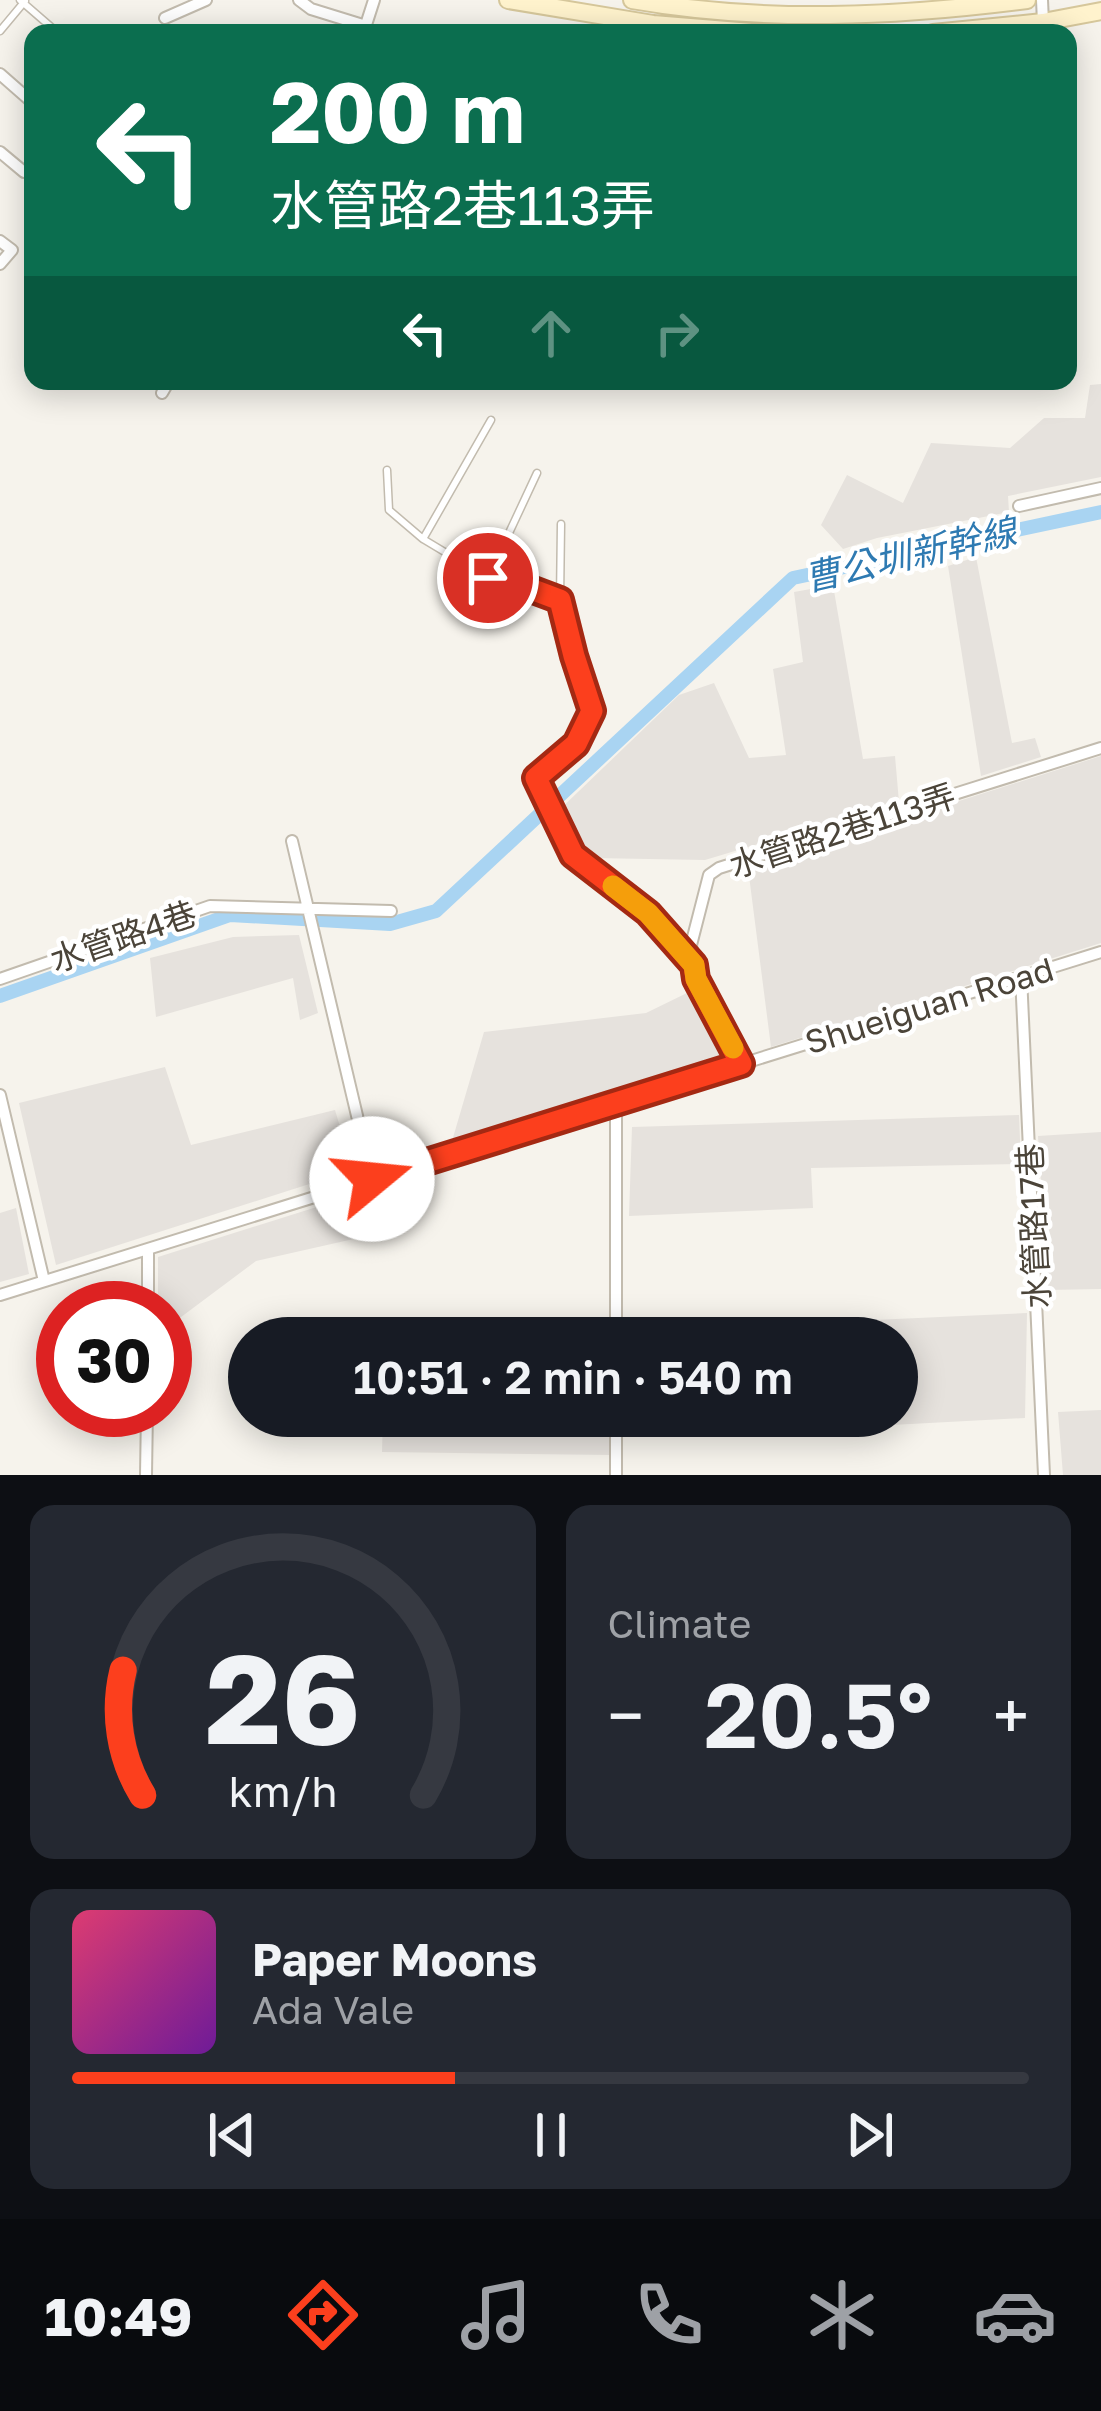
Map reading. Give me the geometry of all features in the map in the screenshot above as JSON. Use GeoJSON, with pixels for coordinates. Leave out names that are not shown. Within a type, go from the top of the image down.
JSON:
{"type":"FeatureCollection","features":[{"type":"Feature","properties":{"kind":"street"},"geometry":{"type":"LineString","coordinates":[[165,18],[206,0]]}},
{"type":"Feature","properties":{"kind":"street"},"geometry":{"type":"LineString","coordinates":[[298,0],[350,24]]}},
{"type":"Feature","properties":{"kind":"street"},"geometry":{"type":"LineString","coordinates":[[508,0],[664,24]]}},
{"type":"Feature","properties":{"kind":"street"},"geometry":{"type":"LineString","coordinates":[[632,0],[790,15],[870,16],[1027,0]]}},
{"type":"Feature","properties":{"kind":"street"},"geometry":{"type":"LineString","coordinates":[[1042,0],[1043,22]]}},
{"type":"Feature","properties":{"kind":"street"},"geometry":{"type":"LineString","coordinates":[[1023,24],[1101,11]]}},
{"type":"Feature","properties":{"kind":"street"},"geometry":{"type":"LineString","coordinates":[[0,74],[24,95]]}},
{"type":"Feature","properties":{"kind":"street"},"geometry":{"type":"LineString","coordinates":[[0,152],[23,172]]}},
{"type":"Feature","properties":{"kind":"street"},"geometry":{"type":"LineString","coordinates":[[0,241],[12,250],[0,264]]}},
{"type":"Feature","properties":{"kind":"street"},"geometry":{"type":"LineString","coordinates":[[1019,506],[1101,488]]}},
{"type":"Feature","properties":{"kind":"street","name":"水管路2巷113弄"},"geometry":{"type":"LineString","coordinates":[[741,1064],[696,979],[691,945],[709,875],[1101,748]]}},
{"type":"Feature","properties":{"kind":"street"},"geometry":{"type":"LineString","coordinates":[[292,841],[372,1179]]}},
{"type":"Feature","properties":{"kind":"street","name":"水管路4巷"},"geometry":{"type":"LineString","coordinates":[[0,979],[210,906],[391,911]]}},
{"type":"Feature","properties":{"kind":"street","name":"Shueiguan Road"},"geometry":{"type":"LineString","coordinates":[[44,1281],[1101,952]]}},
{"type":"Feature","properties":{"kind":"street","name":"水管路17巷"},"geometry":{"type":"LineString","coordinates":[[1021,976],[1044,1475]]}},
{"type":"Feature","properties":{"kind":"street"},"geometry":{"type":"LineString","coordinates":[[0,1095],[44,1281]]}},
{"type":"Feature","properties":{"kind":"street"},"geometry":{"type":"LineString","coordinates":[[616,1103],[616,1317]]}},
{"type":"Feature","properties":{"kind":"street"},"geometry":{"type":"LineString","coordinates":[[148,1249],[148,1281]]}},
{"type":"Feature","properties":{"kind":"street","name":"Shueiguan Road"},"geometry":{"type":"LineString","coordinates":[[0,1295],[36,1284]]}},
{"type":"Feature","properties":{"kind":"street"},"geometry":{"type":"LineString","coordinates":[[146,1475],[147,1437]]}},
{"type":"Feature","properties":{"kind":"street"},"geometry":{"type":"LineString","coordinates":[[616,1437],[616,1475]]}},
{"type":"Feature","properties":{"kind":"lane"},"geometry":{"type":"LineString","coordinates":[[0,31],[23,1],[48,24]]}},
{"type":"Feature","properties":{"kind":"lane"},"geometry":{"type":"LineString","coordinates":[[423,538],[491,420]]}},
{"type":"Feature","properties":{"kind":"lane"},"geometry":{"type":"LineString","coordinates":[[387,470],[389,510],[423,538],[488,578],[507,580],[560,600]]}},
{"type":"Feature","properties":{"kind":"lane"},"geometry":{"type":"LineString","coordinates":[[488,578],[537,473]]}},
{"type":"Feature","properties":{"kind":"lane"},"geometry":{"type":"LineString","coordinates":[[561,524],[560,600],[592,711],[576,744],[537,780],[573,855],[648,913],[694,965]]}},
{"type":"Feature","properties":{"kind":"shaded area"},"geometry":{"type":"Polygon","coordinates":[[[1101,384],[1101,477],[1008,496],[1009,512],[843,549],[821,525],[847,475],[903,503],[931,443],[1010,448],[1044,418],[1085,418],[1090,385],[1101,384]]]}},
{"type":"Feature","properties":{"kind":"shaded area"},"geometry":{"type":"Polygon","coordinates":[[[976,557],[1012,743],[1035,738],[1041,757],[981,776],[948,566],[976,557]]]}},
{"type":"Feature","properties":{"kind":"shaded area"},"geometry":{"type":"Polygon","coordinates":[[[833,585],[863,759],[895,756],[899,802],[705,860],[593,858],[554,815],[679,695],[714,683],[749,758],[786,755],[773,669],[803,662],[794,592],[833,585]]]}},
{"type":"Feature","properties":{"kind":"shaded area"},"geometry":{"type":"Polygon","coordinates":[[[1101,756],[1101,943],[771,1047],[748,868],[1101,756]]]}},
{"type":"Feature","properties":{"kind":"shaded area"},"geometry":{"type":"Polygon","coordinates":[[[299,935],[318,1013],[300,1020],[293,978],[156,1017],[150,958],[233,937],[299,935]]]}},
{"type":"Feature","properties":{"kind":"shaded area"},"geometry":{"type":"Polygon","coordinates":[[[689,992],[724,1060],[452,1141],[484,1032],[646,1013],[689,992]]]}},
{"type":"Feature","properties":{"kind":"shaded area"},"geometry":{"type":"Polygon","coordinates":[[[165,1067],[191,1145],[335,1110],[353,1170],[56,1265],[19,1103],[165,1067]]]}},
{"type":"Feature","properties":{"kind":"shaded area"},"geometry":{"type":"Polygon","coordinates":[[[1019,1115],[1021,1164],[811,1168],[813,1208],[629,1216],[632,1127],[1019,1115]]]}},
{"type":"Feature","properties":{"kind":"shaded area"},"geometry":{"type":"Polygon","coordinates":[[[1101,1132],[1101,1289],[1048,1290],[1038,1136],[1101,1132]]]}},
{"type":"Feature","properties":{"kind":"shaded area"},"geometry":{"type":"Polygon","coordinates":[[[377,1188],[389,1231],[256,1261],[192,1309],[192,1281],[158,1281],[158,1257],[377,1188]]]}},
{"type":"Feature","properties":{"kind":"shaded area"},"geometry":{"type":"Polygon","coordinates":[[[16,1208],[29,1274],[0,1282],[0,1213],[16,1208]]]}},
{"type":"Feature","properties":{"kind":"shaded area"},"geometry":{"type":"Polygon","coordinates":[[[1027,1313],[1025,1418],[918,1424],[918,1318],[1027,1313]]]}},
{"type":"Feature","properties":{"kind":"shaded area"},"geometry":{"type":"Polygon","coordinates":[[[1101,1410],[1101,1475],[1063,1475],[1058,1412],[1101,1410]]]}},
{"type":"Feature","properties":{"kind":"shaded area"},"geometry":{"type":"Polygon","coordinates":[[[382,1437],[611,1437],[611,1455],[382,1452],[382,1437]]]}},
{"type":"Feature","properties":{"kind":"waterway","name":"曹公圳新幹線"},"geometry":{"type":"LineString","coordinates":[[0,996],[230,915],[390,924],[436,911],[793,578],[1101,512]]}},
{"type":"Feature","properties":{"kind":"slow traffic"},"geometry":{"type":"LineString","coordinates":[[613,886],[648,913],[694,965],[696,979],[733,1048]]}},
{"type":"Feature","properties":{"kind":"route"},"geometry":{"type":"LineString","coordinates":[[372,1179],[741,1064],[696,979],[694,965],[648,913],[573,855],[536,778],[576,744],[592,711],[560,600],[507,580],[488,578]]}}]}
